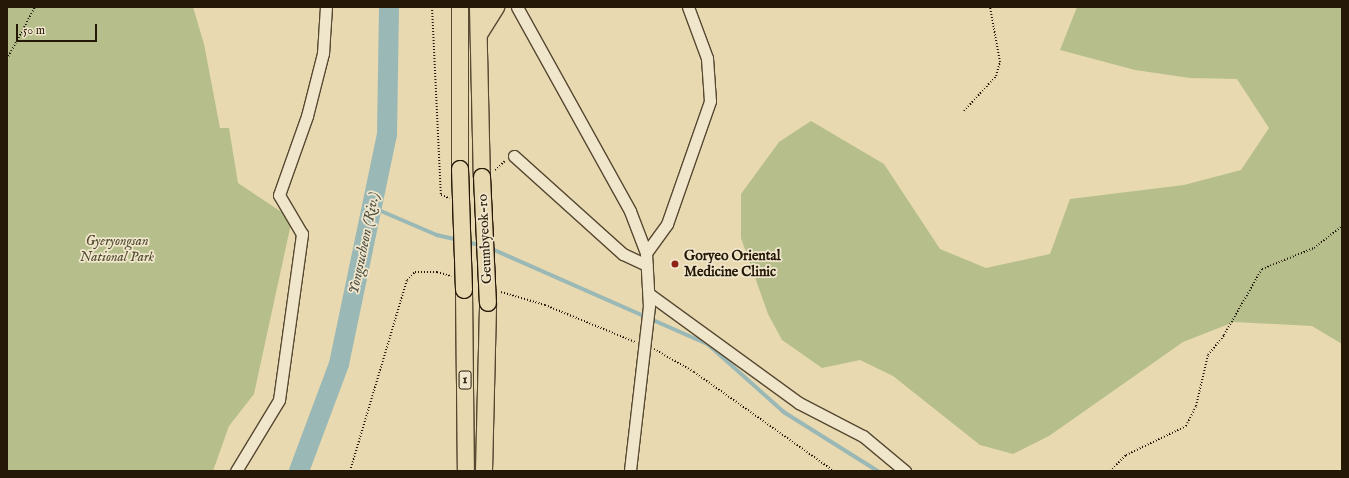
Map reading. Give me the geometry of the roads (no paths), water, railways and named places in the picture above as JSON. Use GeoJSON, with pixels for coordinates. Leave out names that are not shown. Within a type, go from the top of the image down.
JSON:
{"type":"FeatureCollection","features":[{"type":"Feature","properties":{"kind":"highway","name":"Geumbyeok-ro"},"geometry":{"type":"LineString","coordinates":[[460,7],[460,169],[466,471]]}},
{"type":"Feature","properties":{"kind":"highway","name":"Geumbyeok-ro"},"geometry":{"type":"LineString","coordinates":[[478,7],[482,177],[493,297],[484,471]]}},
{"type":"Feature","properties":{"kind":"highway"},"geometry":{"type":"LineString","coordinates":[[478,38],[496,7]]}},
{"type":"Feature","properties":{"kind":"street"},"geometry":{"type":"LineString","coordinates":[[236,471],[279,400],[302,234],[279,195],[308,116],[323,53],[326,7]]}},
{"type":"Feature","properties":{"kind":"street"},"geometry":{"type":"LineString","coordinates":[[516,7],[630,211],[646,253],[649,306],[630,471]]}},
{"type":"Feature","properties":{"kind":"street"},"geometry":{"type":"LineString","coordinates":[[646,253],[667,224],[710,101],[707,58],[688,7]]}},
{"type":"Feature","properties":{"kind":"street"},"geometry":{"type":"LineString","coordinates":[[514,156],[623,254],[647,265]]}},
{"type":"Feature","properties":{"kind":"street"},"geometry":{"type":"LineString","coordinates":[[649,294],[799,403],[863,436],[905,471]]}},
{"type":"Feature","properties":{"kind":"waterway","name":"Yongsucheon (Riv.)"},"geometry":{"type":"LineString","coordinates":[[299,471],[339,364],[387,135],[389,7]]}},
{"type":"Feature","properties":{"kind":"waterway"},"geometry":{"type":"LineString","coordinates":[[372,207],[437,235],[459,240]]}},
{"type":"Feature","properties":{"kind":"waterway"},"geometry":{"type":"LineString","coordinates":[[467,242],[480,245]]}},
{"type":"Feature","properties":{"kind":"waterway"},"geometry":{"type":"LineString","coordinates":[[490,248],[708,344],[784,412],[878,471]]}},
{"type":"Feature","properties":{"kind":"place","name":"Goryeo Oriental Medicine Clinic"},"geometry":{"type":"Point","coordinates":[675,264]}},
{"type":"Feature","properties":{"kind":"park label","name":"Gyeryongsan National Park"},"geometry":{"type":"Point","coordinates":[117,250]}}]}
